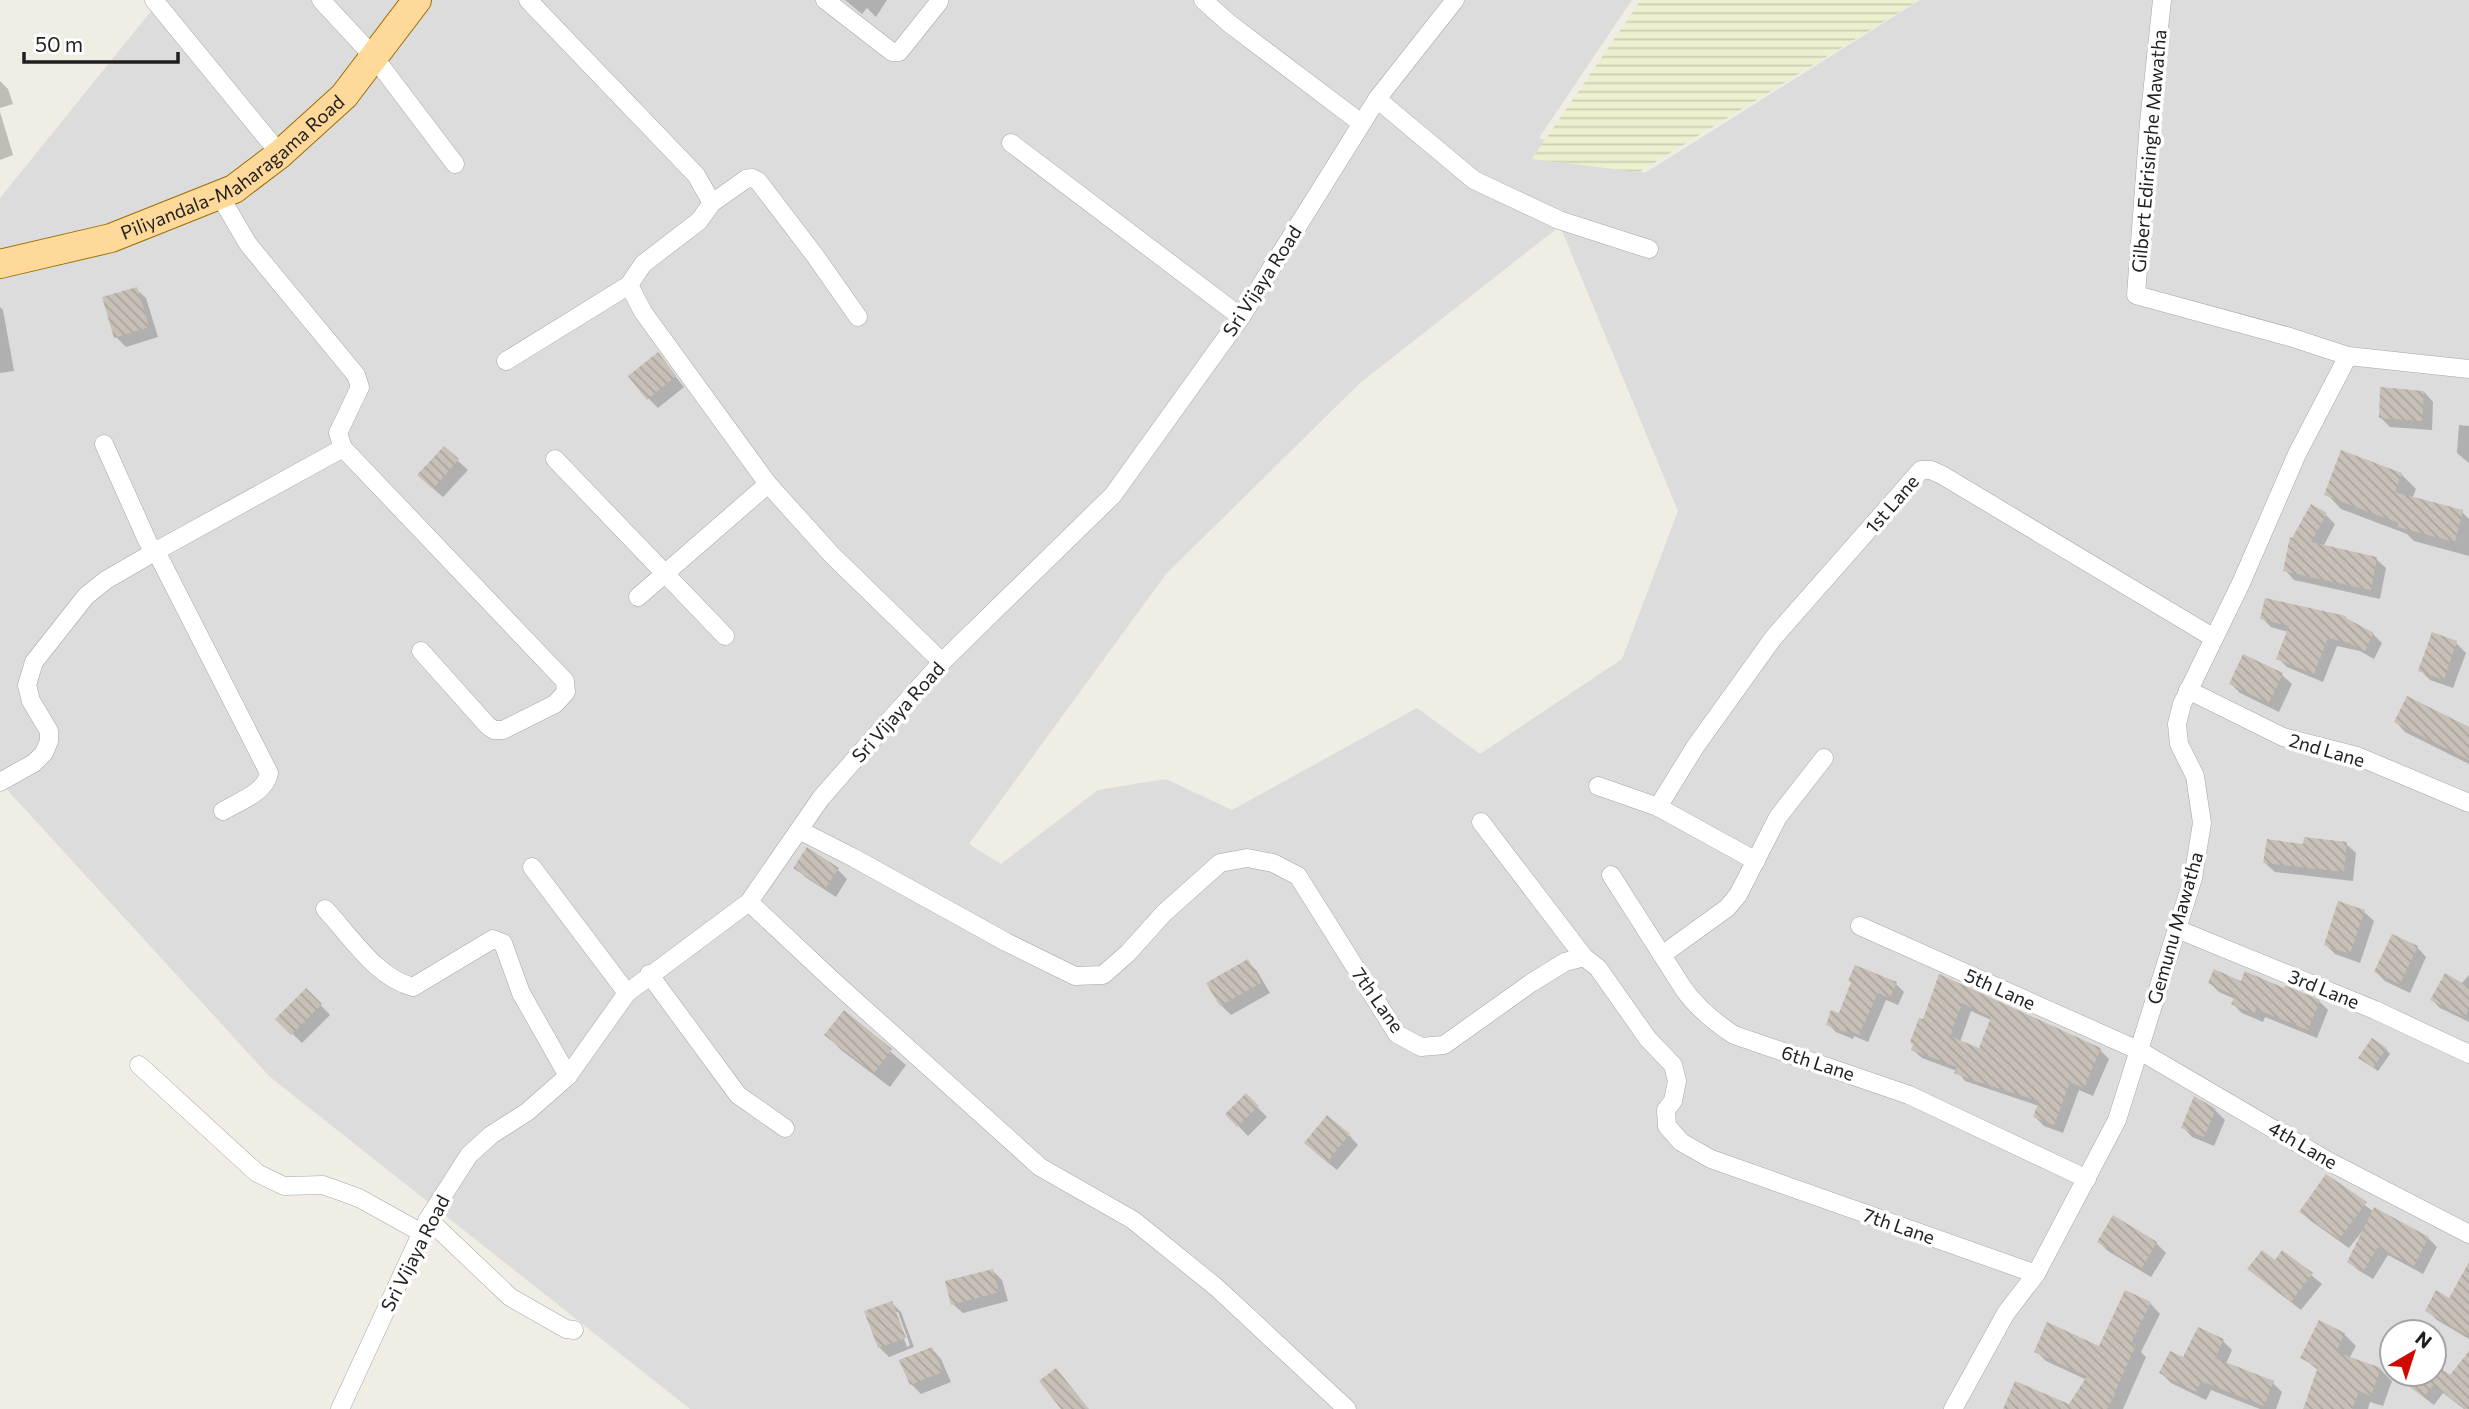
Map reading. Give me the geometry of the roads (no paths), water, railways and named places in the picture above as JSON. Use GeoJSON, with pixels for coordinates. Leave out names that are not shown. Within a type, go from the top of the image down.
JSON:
{"type":"FeatureCollection","features":[{"type":"Feature","properties":{"kind":"main road","name":"Piliyandala-Maharagama Road"},"geometry":{"type":"LineString","coordinates":[[0,264],[111,238],[234,189],[280,155],[344,96],[417,0]]}},
{"type":"Feature","properties":{"kind":"street"},"geometry":{"type":"LineString","coordinates":[[154,0],[280,155]]}},
{"type":"Feature","properties":{"kind":"street"},"geometry":{"type":"LineString","coordinates":[[321,0],[374,58],[454,164]]}},
{"type":"Feature","properties":{"kind":"street"},"geometry":{"type":"LineString","coordinates":[[528,0],[696,175],[712,203]]}},
{"type":"Feature","properties":{"kind":"street"},"geometry":{"type":"LineString","coordinates":[[825,0],[892,52],[899,52],[939,2]]}},
{"type":"Feature","properties":{"kind":"street"},"geometry":{"type":"LineString","coordinates":[[1203,0],[1230,24],[1361,124]]}},
{"type":"Feature","properties":{"kind":"street","name":"Sri Vijaya Road"},"geometry":{"type":"LineString","coordinates":[[340,1409],[425,1226],[469,1154],[527,1112],[568,1076],[627,993],[749,902],[821,798],[942,662],[1113,495],[1241,317],[1377,99],[1455,0]]}},
{"type":"Feature","properties":{"kind":"street","name":"Gilbert Edirisinghe Mawatha"},"geometry":{"type":"LineString","coordinates":[[2162,0],[2136,295],[2290,337],[2348,356],[2469,369]]}},
{"type":"Feature","properties":{"kind":"street"},"geometry":{"type":"LineString","coordinates":[[1377,99],[1474,180],[1559,220],[1650,249]]}},
{"type":"Feature","properties":{"kind":"street"},"geometry":{"type":"LineString","coordinates":[[1011,143],[1241,317]]}},
{"type":"Feature","properties":{"kind":"street"},"geometry":{"type":"LineString","coordinates":[[506,361],[629,285],[643,264],[699,221],[712,203],[746,179],[752,178],[758,181],[816,257],[858,317]]}},
{"type":"Feature","properties":{"kind":"street"},"geometry":{"type":"LineString","coordinates":[[220,196],[248,244],[356,375],[360,387],[338,433],[343,448],[565,681],[566,692],[555,704],[503,730],[495,730],[488,726],[421,651]]}},
{"type":"Feature","properties":{"kind":"street"},"geometry":{"type":"LineString","coordinates":[[629,285],[643,312],[768,484],[832,555],[942,662]]}},
{"type":"Feature","properties":{"kind":"street","name":"Gemunu Mawatha"},"geometry":{"type":"LineString","coordinates":[[1953,1409],[2006,1313],[2036,1274],[2117,1120],[2193,878],[2202,823],[2195,776],[2179,744],[2177,724],[2188,691],[2241,583],[2297,454],[2348,356]]}},
{"type":"Feature","properties":{"kind":"street"},"geometry":{"type":"LineString","coordinates":[[104,444],[151,548],[156,551],[269,773],[259,791],[223,811]]}},
{"type":"Feature","properties":{"kind":"street"},"geometry":{"type":"LineString","coordinates":[[0,782],[34,764],[44,753],[49,741],[49,731],[32,701],[27,685],[34,662],[86,596],[106,580],[156,551],[343,448]]}},
{"type":"Feature","properties":{"kind":"street"},"geometry":{"type":"LineString","coordinates":[[555,459],[725,636]]}},
{"type":"Feature","properties":{"kind":"street","name":"1st Lane"},"geometry":{"type":"LineString","coordinates":[[1658,807],[1695,747],[1774,638],[1921,470],[1931,470],[1942,475],[2214,638]]}},
{"type":"Feature","properties":{"kind":"street"},"geometry":{"type":"LineString","coordinates":[[638,597],[768,484]]}},
{"type":"Feature","properties":{"kind":"street","name":"2nd Lane"},"geometry":{"type":"LineString","coordinates":[[2188,691],[2283,737],[2357,756],[2469,803]]}},
{"type":"Feature","properties":{"kind":"street"},"geometry":{"type":"LineString","coordinates":[[1662,955],[1727,908],[1738,895],[1778,817],[1824,758]]}},
{"type":"Feature","properties":{"kind":"street"},"geometry":{"type":"LineString","coordinates":[[1598,786],[1658,807],[1756,861]]}},
{"type":"Feature","properties":{"kind":"street"},"geometry":{"type":"LineString","coordinates":[[1481,822],[1584,957]]}},
{"type":"Feature","properties":{"kind":"street","name":"7th Lane"},"geometry":{"type":"LineString","coordinates":[[799,830],[1006,942],[1075,976],[1103,975],[1220,863],[1247,858],[1273,863],[1298,876],[1397,1034],[1420,1048],[1444,1045],[1531,983],[1565,962],[1584,957],[1598,968],[1648,1039],[1673,1065],[1677,1081],[1672,1101],[1666,1110],[1667,1126],[1681,1142],[1711,1159],[1765,1180],[2036,1274]]}},
{"type":"Feature","properties":{"kind":"street"},"geometry":{"type":"LineString","coordinates":[[532,867],[627,993]]}},
{"type":"Feature","properties":{"kind":"street","name":"6th Lane"},"geometry":{"type":"LineString","coordinates":[[1611,875],[1695,1004],[1734,1035],[1900,1091],[2087,1179]]}},
{"type":"Feature","properties":{"kind":"street"},"geometry":{"type":"LineString","coordinates":[[749,902],[1040,1167],[1133,1220],[1216,1287],[1347,1409]]}},
{"type":"Feature","properties":{"kind":"street"},"geometry":{"type":"LineString","coordinates":[[325,909],[379,969],[402,984],[413,987],[493,939],[503,943],[521,993],[568,1076]]}},
{"type":"Feature","properties":{"kind":"street","name":"5th Lane"},"geometry":{"type":"LineString","coordinates":[[1860,926],[2140,1051]]}},
{"type":"Feature","properties":{"kind":"street","name":"3rd Lane"},"geometry":{"type":"LineString","coordinates":[[2176,929],[2375,1010],[2469,1054]]}},
{"type":"Feature","properties":{"kind":"street"},"geometry":{"type":"LineString","coordinates":[[649,974],[738,1095],[785,1128]]}},
{"type":"Feature","properties":{"kind":"street","name":"4th Lane"},"geometry":{"type":"LineString","coordinates":[[2140,1051],[2329,1161],[2469,1234]]}},
{"type":"Feature","properties":{"kind":"street"},"geometry":{"type":"LineString","coordinates":[[139,1065],[257,1173],[284,1186],[323,1185],[425,1226],[510,1297],[566,1329],[574,1330]]}}]}
